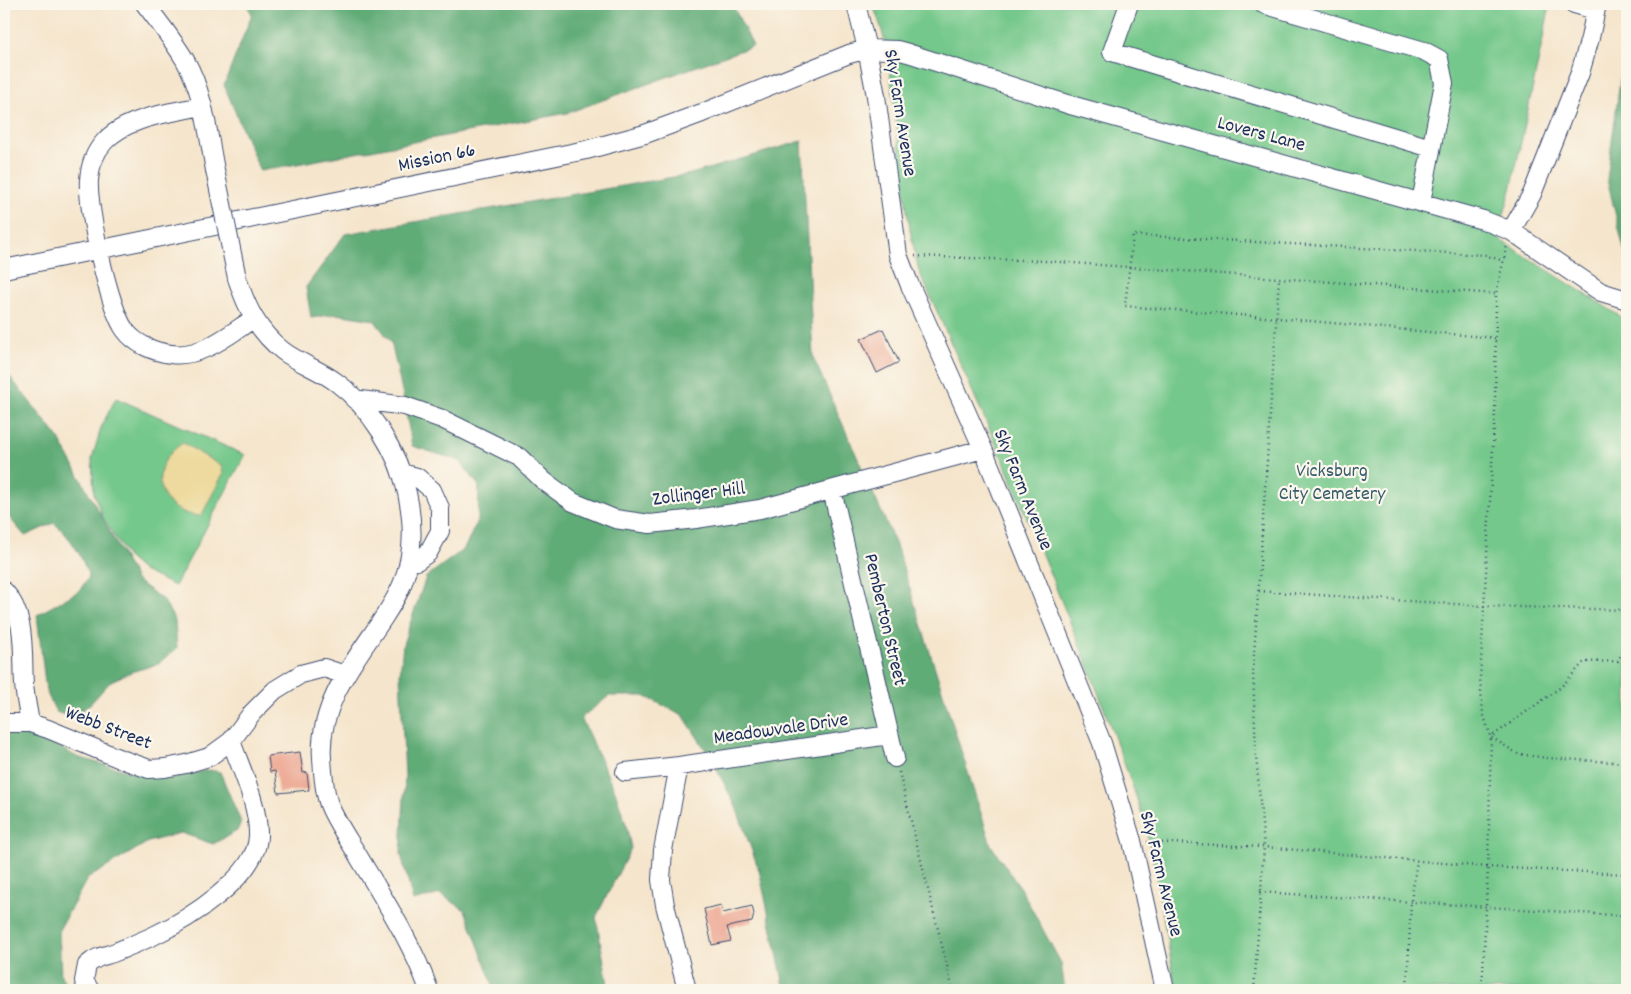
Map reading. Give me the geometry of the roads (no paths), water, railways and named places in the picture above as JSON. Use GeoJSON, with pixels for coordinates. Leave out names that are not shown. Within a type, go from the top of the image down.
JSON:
{"type":"FeatureCollection","features":[{"type":"Feature","properties":{"kind":"street"},"geometry":{"type":"LineString","coordinates":[[145,4],[186,61],[200,95],[237,278],[253,319],[263,332],[282,350],[337,383],[372,418],[384,436],[401,473],[407,492],[411,516],[411,542],[409,562],[404,579],[395,599],[345,675],[326,715],[322,756],[330,806],[411,948],[429,990]]}},
{"type":"Feature","properties":{"kind":"street","name":"Sky Farm Avenue"},"geometry":{"type":"LineString","coordinates":[[856,4],[868,49],[876,96],[898,255],[983,449],[1102,742],[1132,841],[1166,990]]}},
{"type":"Feature","properties":{"kind":"street"},"geometry":{"type":"LineString","coordinates":[[1128,4],[1112,52],[1431,148]]}},
{"type":"Feature","properties":{"kind":"street"},"geometry":{"type":"LineString","coordinates":[[1263,4],[1424,51],[1439,59],[1444,83],[1421,202]]}},
{"type":"Feature","properties":{"kind":"street"},"geometry":{"type":"LineString","coordinates":[[1511,231],[1532,194],[1580,73],[1590,38],[1596,7],[1574,4]]}},
{"type":"Feature","properties":{"kind":"street","name":"Lovers Lane"},"geometry":{"type":"LineString","coordinates":[[868,49],[897,50],[908,53],[1067,104],[1483,220],[1511,231],[1601,292],[1627,300]]}},
{"type":"Feature","properties":{"kind":"street","name":"Mission 66"},"geometry":{"type":"LineString","coordinates":[[4,269],[586,150],[661,128],[849,54],[868,49]]}},
{"type":"Feature","properties":{"kind":"street"},"geometry":{"type":"LineString","coordinates":[[202,106],[128,124],[114,132],[103,143],[93,159],[89,180],[91,208],[99,249],[118,319],[125,330],[144,346],[171,354],[198,352],[215,344],[253,319]]}},
{"type":"Feature","properties":{"kind":"street","name":"Zollinger Hill"},"geometry":{"type":"LineString","coordinates":[[354,399],[405,406],[442,419],[519,457],[544,481],[573,502],[615,519],[650,524],[760,509],[983,449]]}},
{"type":"Feature","properties":{"kind":"street"},"geometry":{"type":"LineString","coordinates":[[401,473],[417,477],[432,490],[440,508],[440,531],[428,552],[417,561],[409,562]]}},
{"type":"Feature","properties":{"kind":"street","name":"Pemberton Street"},"geometry":{"type":"LineString","coordinates":[[832,490],[896,758]]}},
{"type":"Feature","properties":{"kind":"street"},"geometry":{"type":"LineString","coordinates":[[4,591],[18,615],[21,630],[24,688],[30,723]]}},
{"type":"Feature","properties":{"kind":"street","name":"Webb Street"},"geometry":{"type":"LineString","coordinates":[[4,723],[30,723],[48,728],[118,758],[149,768],[166,768],[209,757],[231,741],[252,713],[274,690],[301,674],[324,668],[345,675]]}},
{"type":"Feature","properties":{"kind":"street","name":"Meadowvale Drive"},"geometry":{"type":"LineString","coordinates":[[625,772],[679,766],[890,735]]}},
{"type":"Feature","properties":{"kind":"street"},"geometry":{"type":"LineString","coordinates":[[87,986],[87,965],[97,957],[116,952],[156,934],[204,906],[240,875],[249,861],[258,839],[257,826],[252,803],[231,741]]}},
{"type":"Feature","properties":{"kind":"street"},"geometry":{"type":"LineString","coordinates":[[679,766],[664,850],[662,880],[665,905],[687,990]]}},
{"type":"Feature","properties":{"kind":"park label","name":"Vicksburg City Cemetery"},"geometry":{"type":"Point","coordinates":[1332,484]}}]}
